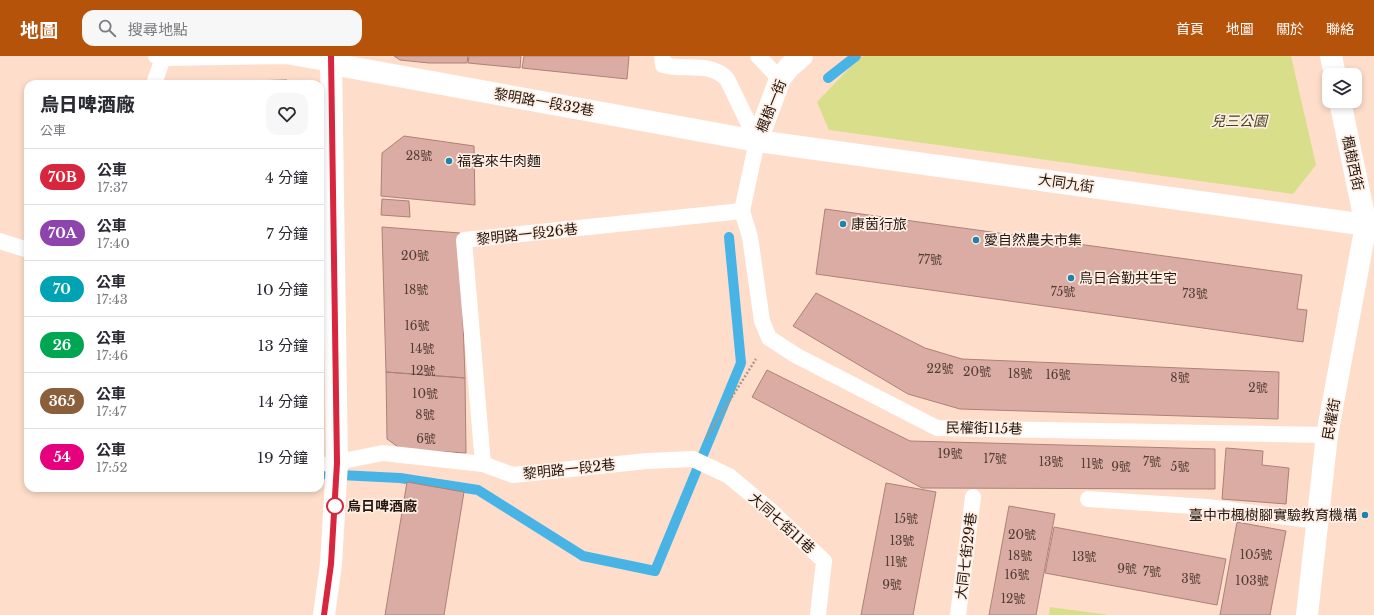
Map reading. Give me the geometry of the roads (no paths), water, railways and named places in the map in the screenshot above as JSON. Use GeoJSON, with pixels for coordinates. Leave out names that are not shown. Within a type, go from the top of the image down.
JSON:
{"type":"FeatureCollection","features":[{"type":"Feature","properties":{"kind":"street","name":"楓樹一街"},"geometry":{"type":"LineString","coordinates":[[757,141],[780,79],[789,67],[802,56]]}},
{"type":"Feature","properties":{"kind":"street"},"geometry":{"type":"LineString","coordinates":[[1331,56],[1334,68]]}},
{"type":"Feature","properties":{"kind":"street","name":"黎明路一段32巷"},"geometry":{"type":"LineString","coordinates":[[331,60],[757,141]]}},
{"type":"Feature","properties":{"kind":"street"},"geometry":{"type":"LineString","coordinates":[[324,615],[331,564],[333,464],[331,60]]}},
{"type":"Feature","properties":{"kind":"street","name":"楓樹西街"},"geometry":{"type":"LineString","coordinates":[[1342,108],[1370,226]]}},
{"type":"Feature","properties":{"kind":"street","name":"大同九街"},"geometry":{"type":"LineString","coordinates":[[757,141],[1370,226]]}},
{"type":"Feature","properties":{"kind":"street","name":"民權街"},"geometry":{"type":"LineString","coordinates":[[1307,615],[1327,435],[1370,226]]}},
{"type":"Feature","properties":{"kind":"lane"},"geometry":{"type":"LineString","coordinates":[[155,80],[160,57],[287,56],[331,60]]}},
{"type":"Feature","properties":{"kind":"lane"},"geometry":{"type":"LineString","coordinates":[[662,56],[663,66],[674,68],[708,68],[720,73],[727,79],[757,141],[742,211]]}},
{"type":"Feature","properties":{"kind":"lane"},"geometry":{"type":"LineString","coordinates":[[758,56],[780,79]]}},
{"type":"Feature","properties":{"kind":"lane","name":"民權街115巷"},"geometry":{"type":"LineString","coordinates":[[742,211],[750,237],[762,321],[769,338],[797,356],[936,428],[1327,435]]}},
{"type":"Feature","properties":{"kind":"lane","name":"黎明路一段26巷"},"geometry":{"type":"LineString","coordinates":[[483,464],[464,240],[742,211]]}},
{"type":"Feature","properties":{"kind":"lane"},"geometry":{"type":"LineString","coordinates":[[0,241],[24,249]]}},
{"type":"Feature","properties":{"kind":"lane","name":"黎明路一段2巷"},"geometry":{"type":"LineString","coordinates":[[333,464],[384,453],[483,464],[513,475],[647,461],[692,459]]}},
{"type":"Feature","properties":{"kind":"lane","name":"大同七街11巷"},"geometry":{"type":"LineString","coordinates":[[692,459],[729,476],[771,511],[824,560],[818,615]]}},
{"type":"Feature","properties":{"kind":"lane","name":"大同七街29巷"},"geometry":{"type":"LineString","coordinates":[[958,615],[973,497]]}},
{"type":"Feature","properties":{"kind":"lane"},"geometry":{"type":"LineString","coordinates":[[1088,499],[1208,507],[1318,521]]}},
{"type":"Feature","properties":{"kind":"waterway"},"geometry":{"type":"LineString","coordinates":[[828,78],[856,56]]}},
{"type":"Feature","properties":{"kind":"waterway"},"geometry":{"type":"LineString","coordinates":[[324,474],[400,478],[478,490],[583,556],[655,571],[741,363],[729,237]]}},
{"type":"Feature","properties":{"kind":"place","name":"福客來牛肉麵"},"geometry":{"type":"Point","coordinates":[449,161]}},
{"type":"Feature","properties":{"kind":"place","name":"康茵行旅"},"geometry":{"type":"Point","coordinates":[843,224]}},
{"type":"Feature","properties":{"kind":"place","name":"愛自然農夫市集"},"geometry":{"type":"Point","coordinates":[976,240]}},
{"type":"Feature","properties":{"kind":"place","name":"烏日合勤共生宅"},"geometry":{"type":"Point","coordinates":[1071,278]}},
{"type":"Feature","properties":{"kind":"place","name":"烏日啤酒廠"},"geometry":{"type":"Point","coordinates":[335,506]}},
{"type":"Feature","properties":{"kind":"place","name":"臺中市楓樹腳實驗教育機構"},"geometry":{"type":"Point","coordinates":[1365,515]}},
{"type":"Feature","properties":{"kind":"park label","name":"兒三公園"},"geometry":{"type":"Point","coordinates":[1239,121]}}]}
